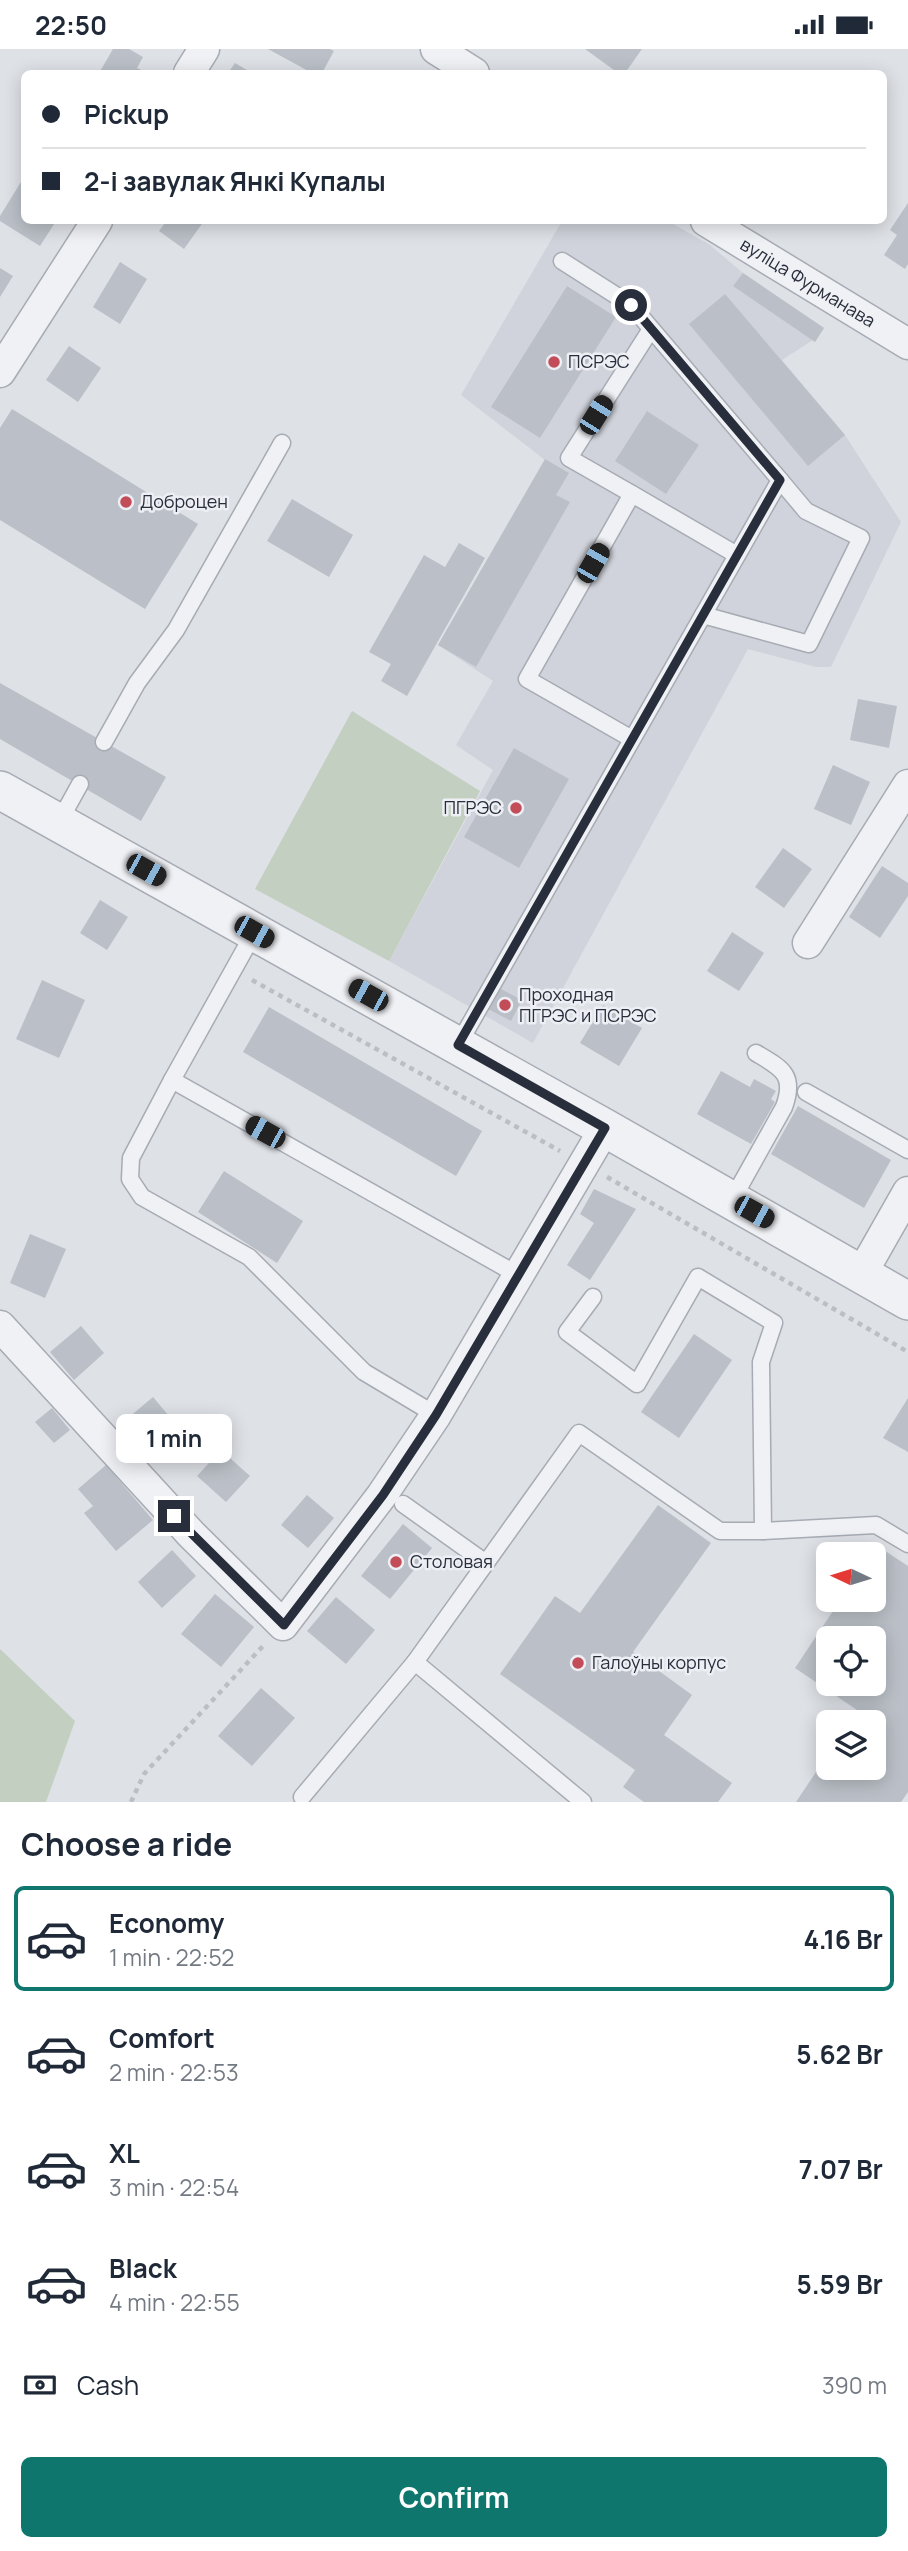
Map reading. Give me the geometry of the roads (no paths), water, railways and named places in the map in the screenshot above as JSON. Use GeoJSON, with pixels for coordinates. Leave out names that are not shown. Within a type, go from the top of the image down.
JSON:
{"type":"FeatureCollection","features":[{"type":"Feature","properties":{"kind":"street"},"geometry":{"type":"LineString","coordinates":[[191,70],[204,49]]}},
{"type":"Feature","properties":{"kind":"street"},"geometry":{"type":"LineString","coordinates":[[436,49],[469,70]]}},
{"type":"Feature","properties":{"kind":"street"},"geometry":{"type":"LineString","coordinates":[[0,372],[95,224]]}},
{"type":"Feature","properties":{"kind":"street","name":"вуліца Фурманава"},"geometry":{"type":"LineString","coordinates":[[711,224],[908,344]]}},
{"type":"Feature","properties":{"kind":"street"},"geometry":{"type":"LineString","coordinates":[[808,943],[908,785]]}},
{"type":"Feature","properties":{"kind":"street"},"geometry":{"type":"LineString","coordinates":[[0,790],[458,1045],[908,1301]]}},
{"type":"Feature","properties":{"kind":"street"},"geometry":{"type":"LineString","coordinates":[[0,1326],[191,1534],[284,1625],[383,1495],[436,1415],[605,1128]]}},
{"type":"Feature","properties":{"kind":"street"},"geometry":{"type":"LineString","coordinates":[[862,1273],[908,1192]]}},
{"type":"Feature","properties":{"kind":"lane"},"geometry":{"type":"LineString","coordinates":[[562,261],[631,305],[806,511],[861,538],[809,644],[703,615]]}},
{"type":"Feature","properties":{"kind":"lane"},"geometry":{"type":"LineString","coordinates":[[651,329],[569,459],[737,555]]}},
{"type":"Feature","properties":{"kind":"lane"},"geometry":{"type":"LineString","coordinates":[[104,742],[137,683],[176,630],[282,443]]}},
{"type":"Feature","properties":{"kind":"lane"},"geometry":{"type":"LineString","coordinates":[[458,1045],[780,480]]}},
{"type":"Feature","properties":{"kind":"lane"},"geometry":{"type":"LineString","coordinates":[[632,494],[527,679],[632,739]]}},
{"type":"Feature","properties":{"kind":"lane"},"geometry":{"type":"LineString","coordinates":[[59,822],[80,784]]}},
{"type":"Feature","properties":{"kind":"lane"},"geometry":{"type":"LineString","coordinates":[[254,932],[131,1158],[130,1179],[142,1198],[249,1257],[365,1372],[436,1415]]}},
{"type":"Feature","properties":{"kind":"lane"},"geometry":{"type":"LineString","coordinates":[[732,1200],[785,1107],[788,1096],[788,1079],[782,1069],[756,1053]]}},
{"type":"Feature","properties":{"kind":"lane"},"geometry":{"type":"LineString","coordinates":[[172,1080],[519,1275]]}},
{"type":"Feature","properties":{"kind":"lane"},"geometry":{"type":"LineString","coordinates":[[806,1092],[908,1150]]}},
{"type":"Feature","properties":{"kind":"lane"},"geometry":{"type":"LineString","coordinates":[[593,1297],[567,1332],[638,1384],[698,1277],[774,1323],[761,1362],[763,1531]]}},
{"type":"Feature","properties":{"kind":"lane"},"geometry":{"type":"LineString","coordinates":[[302,1797],[415,1662],[579,1433],[720,1531],[876,1525],[908,1544]]}},
{"type":"Feature","properties":{"kind":"lane"},"geometry":{"type":"LineString","coordinates":[[403,1504],[486,1563]]}},
{"type":"Feature","properties":{"kind":"lane"},"geometry":{"type":"LineString","coordinates":[[415,1662],[583,1802]]}},
{"type":"Feature","properties":{"kind":"place","name":"ПСРЭС"},"geometry":{"type":"Point","coordinates":[554,362]}},
{"type":"Feature","properties":{"kind":"place","name":"Доброцен"},"geometry":{"type":"Point","coordinates":[126,502]}},
{"type":"Feature","properties":{"kind":"place","name":"ПГРЭС"},"geometry":{"type":"Point","coordinates":[516,808]}},
{"type":"Feature","properties":{"kind":"place","name":"Проходная ПГРЭС и ПСРЭС"},"geometry":{"type":"Point","coordinates":[505,1005]}},
{"type":"Feature","properties":{"kind":"place","name":"Столовая"},"geometry":{"type":"Point","coordinates":[396,1562]}},
{"type":"Feature","properties":{"kind":"place","name":"Галоўны корпус"},"geometry":{"type":"Point","coordinates":[578,1663]}}]}
